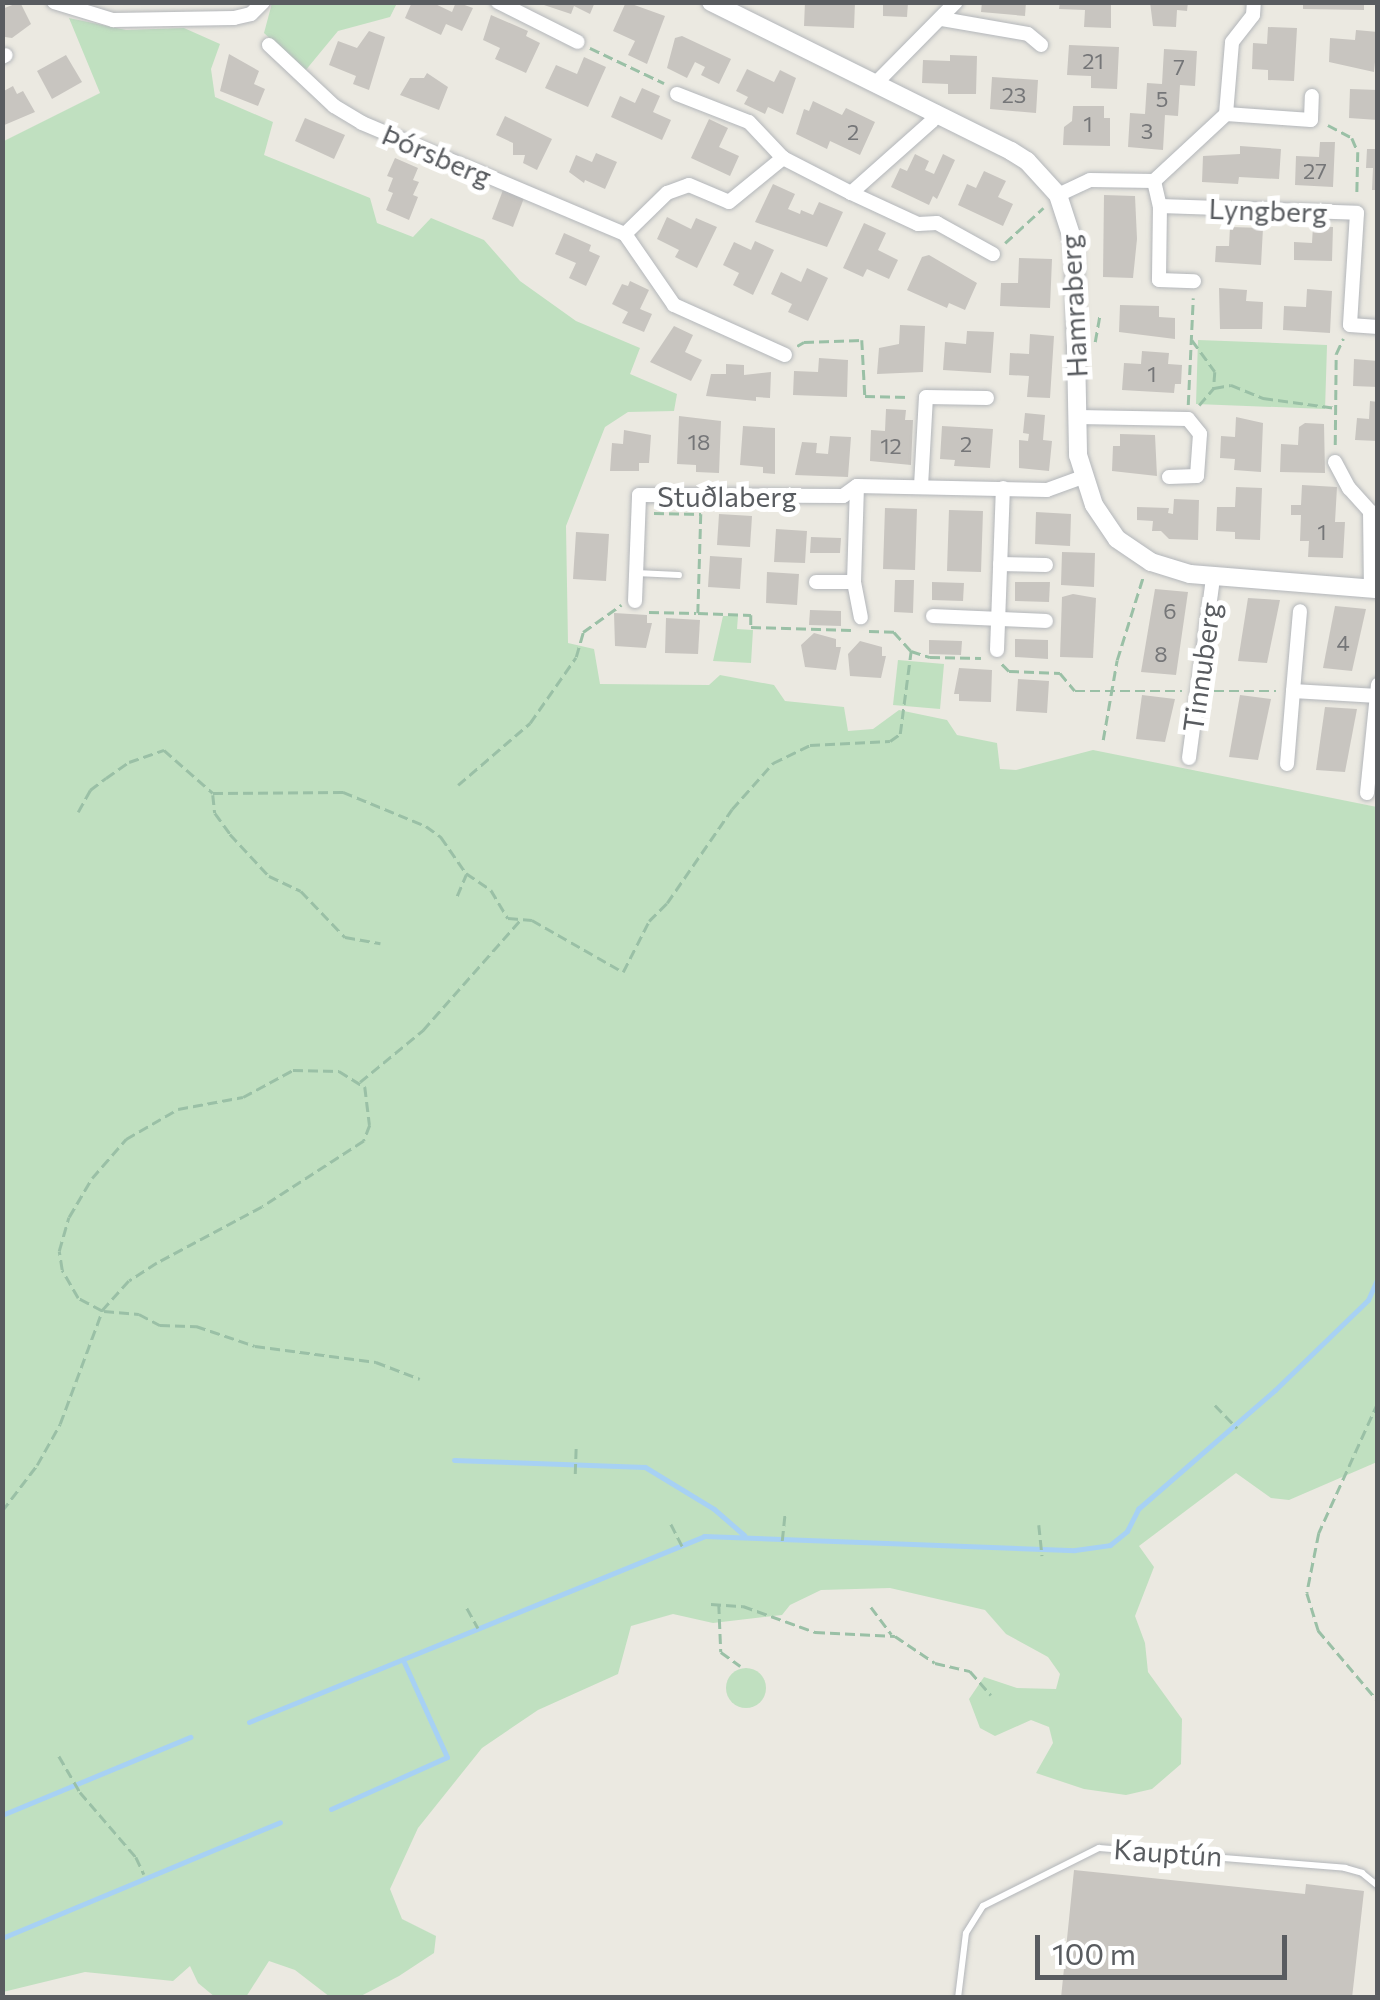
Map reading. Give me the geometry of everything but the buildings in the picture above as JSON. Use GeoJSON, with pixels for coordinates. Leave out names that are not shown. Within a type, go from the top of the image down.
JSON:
{"type":"FeatureCollection","features":[{"type":"Feature","properties":{"kind":"street"},"geometry":{"type":"LineString","coordinates":[[54,2],[112,20],[234,18],[251,14],[263,2]]}},
{"type":"Feature","properties":{"kind":"street"},"geometry":{"type":"LineString","coordinates":[[498,2],[578,42]]}},
{"type":"Feature","properties":{"kind":"street","name":"Hamraberg"},"geometry":{"type":"LineString","coordinates":[[712,2],[1027,161],[1058,195],[1074,244],[1083,477],[1094,506],[1118,539],[1150,562],[1212,577],[1374,589]]}},
{"type":"Feature","properties":{"kind":"street"},"geometry":{"type":"LineString","coordinates":[[876,82],[956,2]]}},
{"type":"Feature","properties":{"kind":"street"},"geometry":{"type":"LineString","coordinates":[[1058,195],[1090,180],[1154,180],[1226,114],[1232,42],[1253,15],[1254,2]]}},
{"type":"Feature","properties":{"kind":"street"},"geometry":{"type":"LineString","coordinates":[[942,19],[963,26],[1028,34],[1042,45]]}},
{"type":"Feature","properties":{"kind":"street","name":"Þórsberg"},"geometry":{"type":"LineString","coordinates":[[269,45],[334,106],[362,123],[625,234]]}},
{"type":"Feature","properties":{"kind":"street"},"geometry":{"type":"LineString","coordinates":[[676,94],[750,122],[784,158],[850,192],[918,224],[937,223],[993,254]]}},
{"type":"Feature","properties":{"kind":"street"},"geometry":{"type":"LineString","coordinates":[[1226,114],[1311,120],[1312,96]]}},
{"type":"Feature","properties":{"kind":"street"},"geometry":{"type":"LineString","coordinates":[[850,192],[932,121],[936,112]]}},
{"type":"Feature","properties":{"kind":"street"},"geometry":{"type":"LineString","coordinates":[[784,158],[729,202],[689,185],[667,194],[625,234],[674,306],[784,355]]}},
{"type":"Feature","properties":{"kind":"street"},"geometry":{"type":"LineString","coordinates":[[1154,180],[1160,206],[1159,280],[1194,281]]}},
{"type":"Feature","properties":{"kind":"street","name":"Lyngberg"},"geometry":{"type":"LineString","coordinates":[[1160,206],[1357,212],[1350,324]]}},
{"type":"Feature","properties":{"kind":"street"},"geometry":{"type":"LineString","coordinates":[[1350,324],[1378,327]]}},
{"type":"Feature","properties":{"kind":"street"},"geometry":{"type":"LineString","coordinates":[[921,486],[926,397],[988,398]]}},
{"type":"Feature","properties":{"kind":"street"},"geometry":{"type":"LineString","coordinates":[[1078,417],[1188,420],[1200,434],[1197,476],[1169,477]]}},
{"type":"Feature","properties":{"kind":"street"},"geometry":{"type":"LineString","coordinates":[[1335,462],[1349,488],[1374,508],[1374,589]]}},
{"type":"Feature","properties":{"kind":"street","name":"Stuðlaberg"},"geometry":{"type":"LineString","coordinates":[[638,606],[639,495],[843,496],[857,486],[1047,490],[1083,477]]}},
{"type":"Feature","properties":{"kind":"street"},"geometry":{"type":"LineString","coordinates":[[857,486],[854,582],[860,617]]}},
{"type":"Feature","properties":{"kind":"street"},"geometry":{"type":"LineString","coordinates":[[997,650],[1003,488]]}},
{"type":"Feature","properties":{"kind":"street"},"geometry":{"type":"LineString","coordinates":[[1000,564],[1046,565]]}},
{"type":"Feature","properties":{"kind":"street","name":"Tinnuberg"},"geometry":{"type":"LineString","coordinates":[[1189,758],[1212,577]]}},
{"type":"Feature","properties":{"kind":"street"},"geometry":{"type":"LineString","coordinates":[[816,582],[854,582]]}},
{"type":"Feature","properties":{"kind":"street"},"geometry":{"type":"LineString","coordinates":[[1287,764],[1300,611]]}},
{"type":"Feature","properties":{"kind":"street"},"geometry":{"type":"LineString","coordinates":[[933,616],[1046,620]]}},
{"type":"Feature","properties":{"kind":"street"},"geometry":{"type":"LineString","coordinates":[[1368,793],[1378,685]]}},
{"type":"Feature","properties":{"kind":"street"},"geometry":{"type":"LineString","coordinates":[[1293,691],[1377,696]]}},
{"type":"Feature","properties":{"kind":"lane"},"geometry":{"type":"LineString","coordinates":[[636,573],[678,575]]}},
{"type":"Feature","properties":{"kind":"lane","name":"Kauptún"},"geometry":{"type":"LineString","coordinates":[[958,1998],[966,1932],[983,1906],[1099,1848],[1345,1868],[1362,1872],[1378,1886]]}},
{"type":"Feature","properties":{"kind":"path"},"geometry":{"type":"LineString","coordinates":[[578,42],[676,94]]}},
{"type":"Feature","properties":{"kind":"path"},"geometry":{"type":"LineString","coordinates":[[1311,120],[1352,138],[1358,152],[1357,212]]}},
{"type":"Feature","properties":{"kind":"path"},"geometry":{"type":"LineString","coordinates":[[993,254],[1058,195]]}},
{"type":"Feature","properties":{"kind":"path"},"geometry":{"type":"LineString","coordinates":[[1188,420],[1194,281]]}},
{"type":"Feature","properties":{"kind":"path"},"geometry":{"type":"LineString","coordinates":[[1335,462],[1336,354],[1350,324]]}},
{"type":"Feature","properties":{"kind":"path"},"geometry":{"type":"LineString","coordinates":[[1188,420],[1214,388],[1215,372],[1191,339]]}},
{"type":"Feature","properties":{"kind":"path"},"geometry":{"type":"LineString","coordinates":[[784,355],[804,342],[862,340],[865,396],[926,397]]}},
{"type":"Feature","properties":{"kind":"path"},"geometry":{"type":"LineString","coordinates":[[1214,388],[1231,385],[1263,398],[1336,408]]}},
{"type":"Feature","properties":{"kind":"path"},"geometry":{"type":"LineString","coordinates":[[638,512],[701,514],[698,614]]}},
{"type":"Feature","properties":{"kind":"path"},"geometry":{"type":"LineString","coordinates":[[1103,740],[1110,689],[1135,597],[1150,562]]}},
{"type":"Feature","properties":{"kind":"path"},"geometry":{"type":"LineString","coordinates":[[458,785],[530,723],[576,657],[582,632],[622,604],[698,614],[751,615],[751,627],[894,632],[911,652],[930,657],[997,658],[1009,671],[1060,672],[1075,692],[1293,691]]}},
{"type":"Feature","properties":{"kind":"path"},"geometry":{"type":"LineString","coordinates":[[78,812],[90,790],[128,762],[164,750],[213,793],[344,792],[441,836],[466,873],[491,890],[508,918],[523,917],[623,972],[649,921],[667,902],[732,809],[773,763],[810,744],[890,742],[900,734],[911,652]]}},
{"type":"Feature","properties":{"kind":"path"},"geometry":{"type":"LineString","coordinates":[[213,793],[215,813],[269,876],[300,891],[345,937],[380,943]]}},
{"type":"Feature","properties":{"kind":"path"},"geometry":{"type":"LineString","coordinates":[[457,896],[466,873]]}},
{"type":"Feature","properties":{"kind":"path"},"geometry":{"type":"LineString","coordinates":[[360,1082],[422,1030],[523,917]]}},
{"type":"Feature","properties":{"kind":"path"},"geometry":{"type":"LineString","coordinates":[[2,1511],[37,1465],[60,1424],[102,1311],[129,1281],[262,1207],[364,1141],[370,1126],[368,1098],[360,1082],[339,1071],[293,1070],[242,1097],[178,1109],[126,1139],[76,1200],[59,1252],[62,1270],[78,1298],[102,1311],[139,1314],[160,1325],[196,1326],[255,1346],[376,1362],[420,1380]]}},
{"type":"Feature","properties":{"kind":"path"},"geometry":{"type":"LineString","coordinates":[[1378,1403],[1319,1533],[1307,1593],[1318,1630],[1378,1701]]}},
{"type":"Feature","properties":{"kind":"path"},"geometry":{"type":"LineString","coordinates":[[1215,1405],[1237,1428]]}},
{"type":"Feature","properties":{"kind":"path"},"geometry":{"type":"LineString","coordinates":[[575,1474],[576,1446]]}},
{"type":"Feature","properties":{"kind":"path"},"geometry":{"type":"LineString","coordinates":[[782,1541],[785,1512]]}},
{"type":"Feature","properties":{"kind":"path"},"geometry":{"type":"LineString","coordinates":[[671,1524],[682,1546]]}},
{"type":"Feature","properties":{"kind":"path"},"geometry":{"type":"LineString","coordinates":[[1039,1525],[1042,1556]]}},
{"type":"Feature","properties":{"kind":"path"},"geometry":{"type":"LineString","coordinates":[[711,1604],[743,1606],[815,1632],[892,1636]]}},
{"type":"Feature","properties":{"kind":"path"},"geometry":{"type":"LineString","coordinates":[[719,1604],[721,1652],[740,1666]]}},
{"type":"Feature","properties":{"kind":"path"},"geometry":{"type":"LineString","coordinates":[[872,1607],[892,1636],[936,1663],[970,1671],[991,1696]]}},
{"type":"Feature","properties":{"kind":"path"},"geometry":{"type":"LineString","coordinates":[[467,1608],[478,1628]]}},
{"type":"Feature","properties":{"kind":"path"},"geometry":{"type":"LineString","coordinates":[[59,1756],[80,1792],[136,1857],[144,1874]]}},
{"type":"Feature","properties":{"kind":"green space"},"geometry":{"type":"Polygon","coordinates":[[[272,3],[397,3],[390,17],[338,31],[305,71],[264,33],[272,3]]]}},
{"type":"Feature","properties":{"kind":"green space"},"geometry":{"type":"Polygon","coordinates":[[[69,18],[126,30],[184,28],[220,44],[211,69],[215,97],[273,122],[264,155],[370,198],[377,223],[413,237],[431,218],[484,240],[520,281],[576,321],[640,348],[630,374],[677,394],[674,411],[628,412],[605,427],[566,526],[568,643],[594,649],[600,684],[709,685],[720,675],[774,685],[785,701],[844,707],[848,731],[873,729],[899,710],[947,720],[957,735],[997,743],[1000,769],[1016,770],[1093,750],[1377,807],[1377,1462],[1289,1500],[1271,1498],[1236,1473],[1139,1546],[1154,1567],[1135,1616],[1145,1643],[1148,1672],[1182,1719],[1181,1764],[1152,1789],[1126,1795],[1084,1789],[1036,1773],[1053,1743],[1049,1727],[1031,1720],[995,1736],[980,1728],[969,1699],[984,1677],[1017,1688],[1056,1689],[1060,1674],[1048,1657],[1006,1634],[985,1610],[890,1588],[821,1590],[790,1605],[782,1615],[713,1623],[673,1614],[631,1626],[618,1674],[538,1710],[482,1748],[418,1828],[390,1889],[402,1919],[436,1936],[434,1953],[399,1976],[359,1997],[330,1997],[295,1970],[269,1961],[246,1997],[215,1997],[198,1983],[190,1966],[173,1981],[85,1972],[3,1992],[2,142],[100,93],[69,18]]]}},
{"type":"Feature","properties":{"kind":"green space"},"geometry":{"type":"Polygon","coordinates":[[[1198,340],[1327,345],[1325,409],[1196,404],[1198,340]]]}},
{"type":"Feature","properties":{"kind":"green space"},"geometry":{"type":"Polygon","coordinates":[[[723,616],[738,616],[737,629],[753,630],[751,663],[713,661],[723,616]]]}},
{"type":"Feature","properties":{"kind":"green space"},"geometry":{"type":"Polygon","coordinates":[[[898,660],[944,664],[940,709],[893,705],[898,660]]]}},
{"type":"Feature","properties":{"kind":"green space"},"geometry":{"type":"Polygon","coordinates":[[[746,1668],[760,1674],[766,1688],[760,1702],[746,1708],[732,1702],[726,1688],[732,1674],[746,1668]]]}},
{"type":"Feature","properties":{"kind":"waterway"},"geometry":{"type":"LineString","coordinates":[[249,1722],[704,1536],[1075,1550],[1110,1545],[1127,1531],[1138,1509],[1275,1390],[1368,1300],[1378,1278]]}},
{"type":"Feature","properties":{"kind":"waterway"},"geometry":{"type":"LineString","coordinates":[[454,1460],[645,1467],[714,1509],[744,1535]]}},
{"type":"Feature","properties":{"kind":"waterway"},"geometry":{"type":"LineString","coordinates":[[331,1809],[447,1757],[404,1662]]}},
{"type":"Feature","properties":{"kind":"waterway"},"geometry":{"type":"LineString","coordinates":[[2,1815],[190,1737]]}},
{"type":"Feature","properties":{"kind":"waterway"},"geometry":{"type":"LineString","coordinates":[[2,1938],[280,1822]]}}]}
